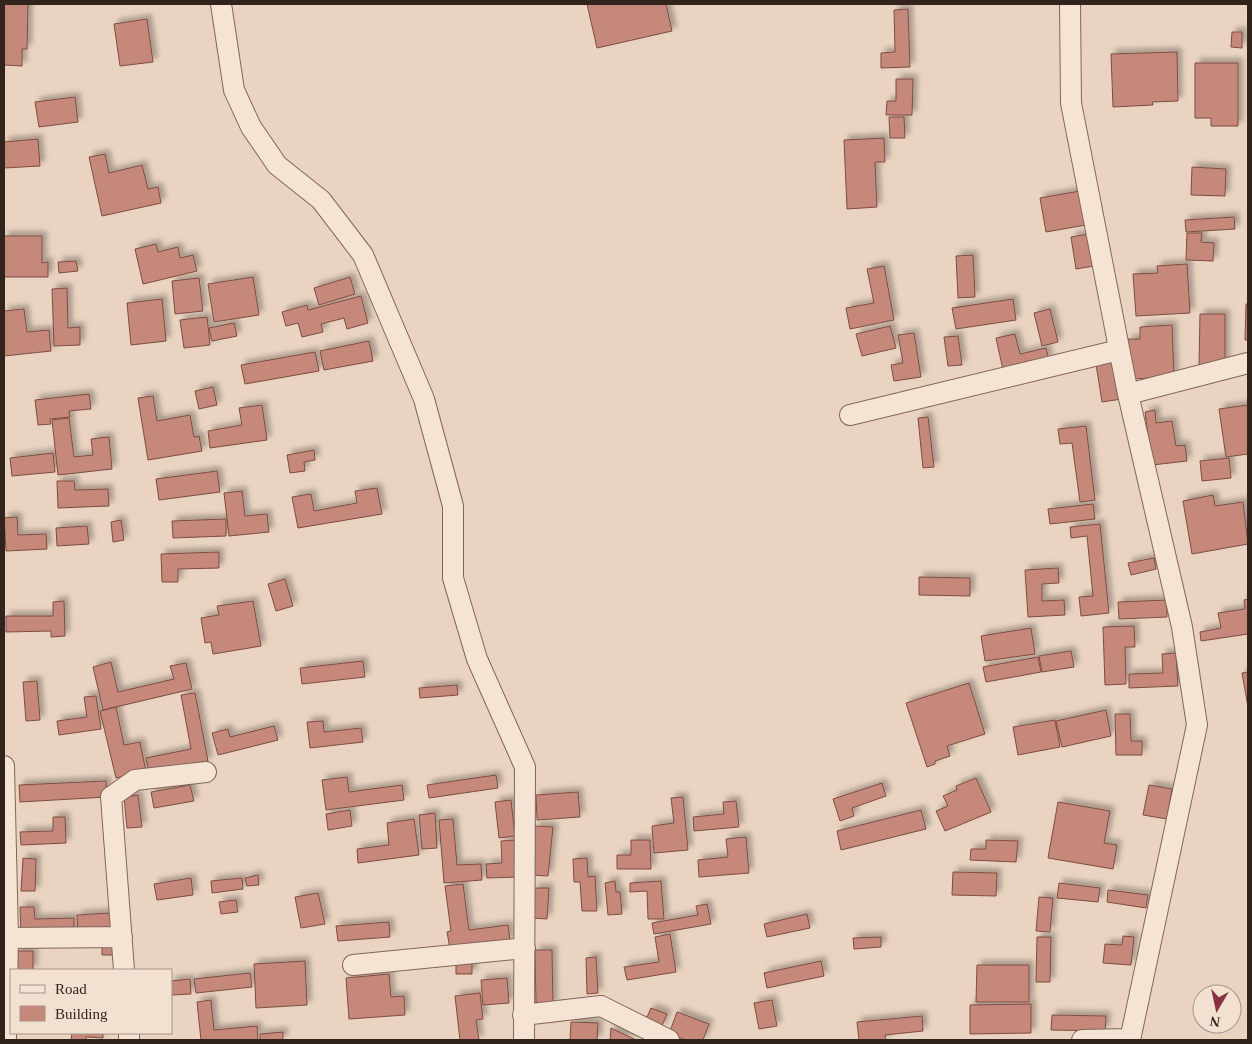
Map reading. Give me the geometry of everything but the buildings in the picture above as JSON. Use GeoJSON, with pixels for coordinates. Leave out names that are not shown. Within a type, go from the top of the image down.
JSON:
{"type":"FeatureCollection","features":[{"type":"Feature","properties":{"kind":"street"},"geometry":{"type":"LineString","coordinates":[[221,4],[234,90],[251,127],[277,165],[321,200],[363,255],[424,399],[453,506],[453,578],[477,659],[525,767],[526,948],[523,1015],[524,1040]]}},
{"type":"Feature","properties":{"kind":"street"},"geometry":{"type":"LineString","coordinates":[[1070,4],[1071,103],[1128,394],[1182,627],[1197,725],[1130,1039],[1082,1040]]}},
{"type":"Feature","properties":{"kind":"street"},"geometry":{"type":"LineString","coordinates":[[850,414],[1119,350]]}},
{"type":"Feature","properties":{"kind":"street"},"geometry":{"type":"LineString","coordinates":[[1128,394],[1248,363]]}},
{"type":"Feature","properties":{"kind":"street"},"geometry":{"type":"LineString","coordinates":[[4,766],[8,938],[6,1040]]}},
{"type":"Feature","properties":{"kind":"street"},"geometry":{"type":"LineString","coordinates":[[124,969],[111,797],[135,780],[206,772]]}},
{"type":"Feature","properties":{"kind":"street"},"geometry":{"type":"LineString","coordinates":[[8,938],[122,937]]}},
{"type":"Feature","properties":{"kind":"street"},"geometry":{"type":"LineString","coordinates":[[353,965],[526,948]]}},
{"type":"Feature","properties":{"kind":"street"},"geometry":{"type":"LineString","coordinates":[[523,1015],[601,1006],[669,1040]]}}]}
